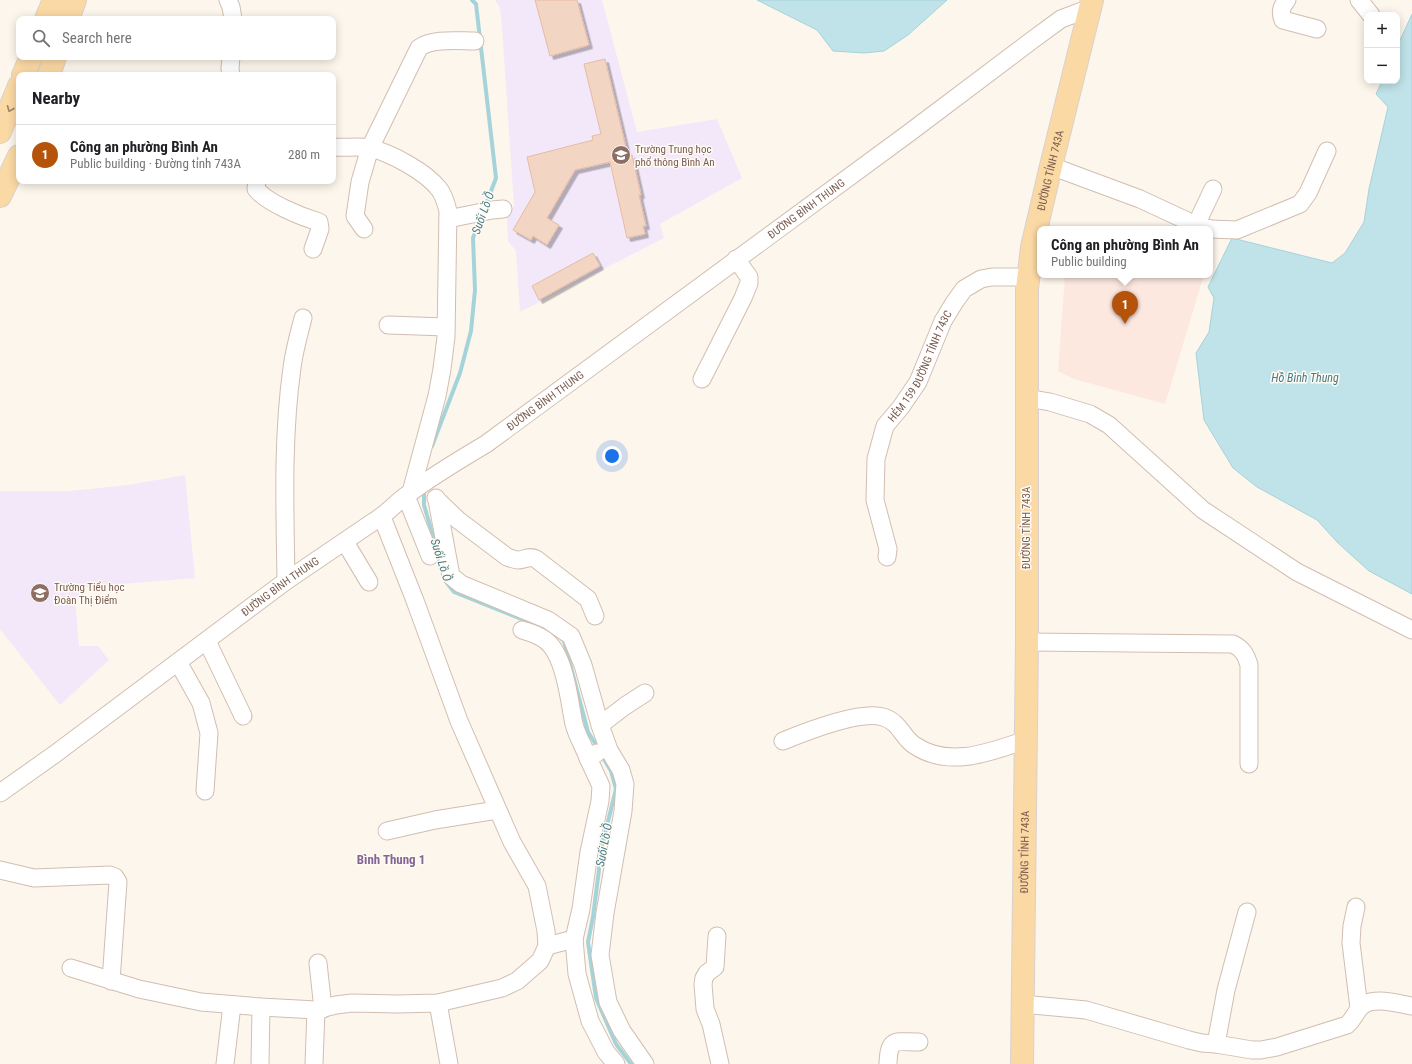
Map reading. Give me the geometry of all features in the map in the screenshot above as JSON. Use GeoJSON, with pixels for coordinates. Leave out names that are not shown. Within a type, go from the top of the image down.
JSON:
{"type":"FeatureCollection","features":[{"type":"Feature","properties":{"kind":"main road"},"geometry":{"type":"LineString","coordinates":[[47,16],[54,0]]}},
{"type":"Feature","properties":{"kind":"main road"},"geometry":{"type":"LineString","coordinates":[[69,16],[75,0]]}},
{"type":"Feature","properties":{"kind":"main road","name":"ĐƯỜNG TỈNH 743A"},"geometry":{"type":"LineString","coordinates":[[1022,1064],[1027,642],[1027,289],[1032,247],[1091,4]]}},
{"type":"Feature","properties":{"kind":"main road"},"geometry":{"type":"LineString","coordinates":[[24,72],[30,60]]}},
{"type":"Feature","properties":{"kind":"main road"},"geometry":{"type":"LineString","coordinates":[[50,72],[54,60]]}},
{"type":"Feature","properties":{"kind":"main road"},"geometry":{"type":"LineString","coordinates":[[0,132],[16,93]]}},
{"type":"Feature","properties":{"kind":"main road"},"geometry":{"type":"LineString","coordinates":[[0,196],[16,162]]}},
{"type":"Feature","properties":{"kind":"street"},"geometry":{"type":"LineString","coordinates":[[228,0],[232,16]]}},
{"type":"Feature","properties":{"kind":"street"},"geometry":{"type":"LineString","coordinates":[[1287,0],[1283,4],[1281,11],[1283,20],[1317,29]]}},
{"type":"Feature","properties":{"kind":"street"},"geometry":{"type":"LineString","coordinates":[[1359,0],[1369,12]]}},
{"type":"Feature","properties":{"kind":"street","name":"ĐƯỜNG BÌNH THUNG"},"geometry":{"type":"LineString","coordinates":[[0,793],[55,754],[286,581],[382,517],[417,488],[486,444],[909,133],[1061,19],[1091,4]]}},
{"type":"Feature","properties":{"kind":"street"},"geometry":{"type":"LineString","coordinates":[[364,229],[356,216],[360,182],[370,148],[419,48],[424,44],[431,42],[475,40]]}},
{"type":"Feature","properties":{"kind":"street"},"geometry":{"type":"LineString","coordinates":[[230,72],[231,60]]}},
{"type":"Feature","properties":{"kind":"street"},"geometry":{"type":"LineString","coordinates":[[336,147],[370,148],[402,160],[426,176],[438,188],[445,200],[448,211],[446,327],[442,369],[417,488],[430,556]]}},
{"type":"Feature","properties":{"kind":"street"},"geometry":{"type":"LineString","coordinates":[[1213,228],[1237,230],[1300,204],[1308,193],[1327,151]]}},
{"type":"Feature","properties":{"kind":"street"},"geometry":{"type":"LineString","coordinates":[[1051,166],[1140,199],[1201,226]]}},
{"type":"Feature","properties":{"kind":"street"},"geometry":{"type":"LineString","coordinates":[[257,184],[256,189],[262,196],[306,218],[319,222],[320,228],[313,249]]}},
{"type":"Feature","properties":{"kind":"street"},"geometry":{"type":"LineString","coordinates":[[1205,226],[1212,189]]}},
{"type":"Feature","properties":{"kind":"street"},"geometry":{"type":"LineString","coordinates":[[448,219],[498,209]]}},
{"type":"Feature","properties":{"kind":"street"},"geometry":{"type":"LineString","coordinates":[[702,379],[749,283],[749,277],[736,259]]}},
{"type":"Feature","properties":{"kind":"street","name":"HẺM 159 ĐƯỜNG TỈNH 743C"},"geometry":{"type":"LineString","coordinates":[[887,557],[888,549],[875,500],[876,459],[885,426],[901,407],[918,382],[943,321],[954,302],[964,289],[981,279],[1028,277]]}},
{"type":"Feature","properties":{"kind":"street"},"geometry":{"type":"LineString","coordinates":[[286,581],[284,483],[286,444],[292,368],[303,318]]}},
{"type":"Feature","properties":{"kind":"street"},"geometry":{"type":"LineString","coordinates":[[388,325],[446,327]]}},
{"type":"Feature","properties":{"kind":"street"},"geometry":{"type":"LineString","coordinates":[[1027,398],[1090,414],[1109,425],[1209,514],[1296,572],[1412,630]]}},
{"type":"Feature","properties":{"kind":"street"},"geometry":{"type":"LineString","coordinates":[[417,488],[437,500],[458,520],[507,557],[516,560],[528,557],[536,559],[588,599],[595,616]]}},
{"type":"Feature","properties":{"kind":"street"},"geometry":{"type":"LineString","coordinates":[[437,500],[451,576],[461,584],[548,620],[570,636],[583,666],[600,725],[608,747],[621,770],[625,784],[623,811],[604,912],[600,955],[608,1002],[622,1031],[644,1064]]}},
{"type":"Feature","properties":{"kind":"street"},"geometry":{"type":"LineString","coordinates":[[71,968],[166,996],[201,1002],[262,1007],[320,1009],[352,1003],[438,1003],[502,988],[517,981],[540,961],[546,946],[546,931],[537,886],[512,842],[459,721],[414,598],[382,517]]}},
{"type":"Feature","properties":{"kind":"street"},"geometry":{"type":"LineString","coordinates":[[344,542],[369,582]]}},
{"type":"Feature","properties":{"kind":"street"},"geometry":{"type":"LineString","coordinates":[[522,630],[543,638],[554,649],[565,678],[575,726],[590,757],[601,786],[600,801],[589,852],[581,909],[574,938],[577,974],[590,1021],[606,1052],[616,1064]]}},
{"type":"Feature","properties":{"kind":"street"},"geometry":{"type":"LineString","coordinates":[[207,641],[243,716]]}},
{"type":"Feature","properties":{"kind":"street"},"geometry":{"type":"LineString","coordinates":[[1027,642],[1233,644],[1240,647],[1245,654],[1249,666],[1249,764]]}},
{"type":"Feature","properties":{"kind":"street"},"geometry":{"type":"LineString","coordinates":[[178,662],[201,703],[209,733],[205,792]]}},
{"type":"Feature","properties":{"kind":"street"},"geometry":{"type":"LineString","coordinates":[[600,725],[625,706],[645,694]]}},
{"type":"Feature","properties":{"kind":"street"},"geometry":{"type":"LineString","coordinates":[[783,741],[809,731],[856,717],[873,715],[884,717],[893,721],[913,744],[929,753],[951,757],[976,756],[1026,740]]}},
{"type":"Feature","properties":{"kind":"street"},"geometry":{"type":"LineString","coordinates":[[590,757],[608,747]]}},
{"type":"Feature","properties":{"kind":"street"},"geometry":{"type":"LineString","coordinates":[[387,831],[435,820],[498,810]]}},
{"type":"Feature","properties":{"kind":"street"},"geometry":{"type":"LineString","coordinates":[[0,870],[34,878],[110,875],[115,877],[118,882],[111,980]]}},
{"type":"Feature","properties":{"kind":"street"},"geometry":{"type":"LineString","coordinates":[[1022,1004],[1086,1010],[1202,1043],[1252,1050],[1277,1047],[1347,1025],[1353,1020],[1359,1008],[1351,943],[1352,926],[1356,907]]}},
{"type":"Feature","properties":{"kind":"street"},"geometry":{"type":"LineString","coordinates":[[1216,1044],[1230,976],[1247,912]]}},
{"type":"Feature","properties":{"kind":"street"},"geometry":{"type":"LineString","coordinates":[[717,936],[715,967],[707,973],[703,984],[705,1009],[711,1024],[720,1064]]}},
{"type":"Feature","properties":{"kind":"street"},"geometry":{"type":"LineString","coordinates":[[546,946],[574,938]]}},
{"type":"Feature","properties":{"kind":"street"},"geometry":{"type":"LineString","coordinates":[[314,1064],[320,1009],[318,963]]}},
{"type":"Feature","properties":{"kind":"street"},"geometry":{"type":"LineString","coordinates":[[1359,1008],[1370,1002],[1380,1001],[1411,1006]]}},
{"type":"Feature","properties":{"kind":"street"},"geometry":{"type":"LineString","coordinates":[[438,1003],[449,1064]]}},
{"type":"Feature","properties":{"kind":"street"},"geometry":{"type":"LineString","coordinates":[[226,1064],[232,1004]]}},
{"type":"Feature","properties":{"kind":"street"},"geometry":{"type":"LineString","coordinates":[[260,1064],[262,1007]]}},
{"type":"Feature","properties":{"kind":"street"},"geometry":{"type":"LineString","coordinates":[[888,1064],[890,1047],[893,1044],[898,1042],[919,1042]]}},
{"type":"Feature","properties":{"kind":"shaded area","name":"Trường Trung học phổ thông Bình An"},"geometry":{"type":"Polygon","coordinates":[[[495,0],[602,0],[637,132],[717,119],[742,178],[660,224],[664,238],[520,312],[516,251],[508,241],[507,217],[514,206],[502,27],[500,8],[495,0]]]}},
{"type":"Feature","properties":{"kind":"shaded area"},"geometry":{"type":"Polygon","coordinates":[[[1065,278],[1203,278],[1165,404],[1074,379],[1058,371],[1065,278]]]}},
{"type":"Feature","properties":{"kind":"shaded area","name":"Trường Tiểu học Đoàn Thị Điểm"},"geometry":{"type":"Polygon","coordinates":[[[185,475],[195,578],[85,587],[75,599],[79,646],[98,646],[109,660],[60,705],[0,629],[0,491],[70,491],[128,485],[185,475]]]}},
{"type":"Feature","properties":{"kind":"water"},"geometry":{"type":"Polygon","coordinates":[[[757,0],[947,0],[908,35],[884,51],[864,53],[833,51],[817,30],[757,0]]]}},
{"type":"Feature","properties":{"kind":"water","name":"Hồ Bình Thung"},"geometry":{"type":"Polygon","coordinates":[[[1412,14],[1412,594],[1369,571],[1338,543],[1317,520],[1257,487],[1233,468],[1204,420],[1196,353],[1209,332],[1214,298],[1208,287],[1232,238],[1332,263],[1345,253],[1364,222],[1369,189],[1388,107],[1376,94],[1381,84],[1400,84],[1400,40],[1412,14]]]}},
{"type":"Feature","properties":{"kind":"building"},"geometry":{"type":"Polygon","coordinates":[[[535,0],[577,0],[589,45],[550,56],[535,0]]]}},
{"type":"Feature","properties":{"kind":"building"},"geometry":{"type":"Polygon","coordinates":[[[605,59],[628,156],[632,155],[641,195],[639,195],[646,226],[643,226],[645,234],[627,238],[610,162],[575,170],[547,218],[559,225],[547,245],[533,236],[531,240],[513,230],[535,192],[527,157],[593,140],[592,136],[601,134],[584,64],[605,59]]]}},
{"type":"Feature","properties":{"kind":"building"},"geometry":{"type":"Polygon","coordinates":[[[593,253],[600,266],[539,300],[532,286],[593,253]]]}},
{"type":"Feature","properties":{"kind":"waterway","name":"Suối Lồ Ồ"},"geometry":{"type":"LineString","coordinates":[[472,0],[476,4],[496,178],[485,207]]}},
{"type":"Feature","properties":{"kind":"waterway","name":"Suối Lồ Ồ"},"geometry":{"type":"LineString","coordinates":[[432,446],[460,373],[471,331],[475,290],[473,238],[481,217]]}},
{"type":"Feature","properties":{"kind":"waterway","name":"Suối Lồ Ồ"},"geometry":{"type":"LineString","coordinates":[[424,489],[424,505],[440,560]]}},
{"type":"Feature","properties":{"kind":"waterway","name":"Suối Lồ Ồ"},"geometry":{"type":"LineString","coordinates":[[446,580],[454,592],[549,630]]}},
{"type":"Feature","properties":{"kind":"waterway","name":"Suối Lồ Ồ"},"geometry":{"type":"LineString","coordinates":[[561,638],[564,641],[588,732],[598,748]]}},
{"type":"Feature","properties":{"kind":"waterway","name":"Suối Lồ Ồ"},"geometry":{"type":"LineString","coordinates":[[601,754],[611,771],[616,789],[602,846],[593,917],[588,942],[596,998],[616,1044],[631,1064]]}},
{"type":"Feature","properties":{"kind":"place","name":"Trường Trung học phổ thông Bình An"},"geometry":{"type":"Point","coordinates":[621,155]}},
{"type":"Feature","properties":{"kind":"place","name":"Công an phường Bình An"},"geometry":{"type":"Point","coordinates":[1125,324]}},
{"type":"Feature","properties":{"kind":"place","name":"Trường Tiểu học Đoàn Thị Điểm"},"geometry":{"type":"Point","coordinates":[40,593]}},
{"type":"Feature","properties":{"kind":"district","name":"Bình Thung 1"},"geometry":{"type":"Point","coordinates":[391,859]}}]}
